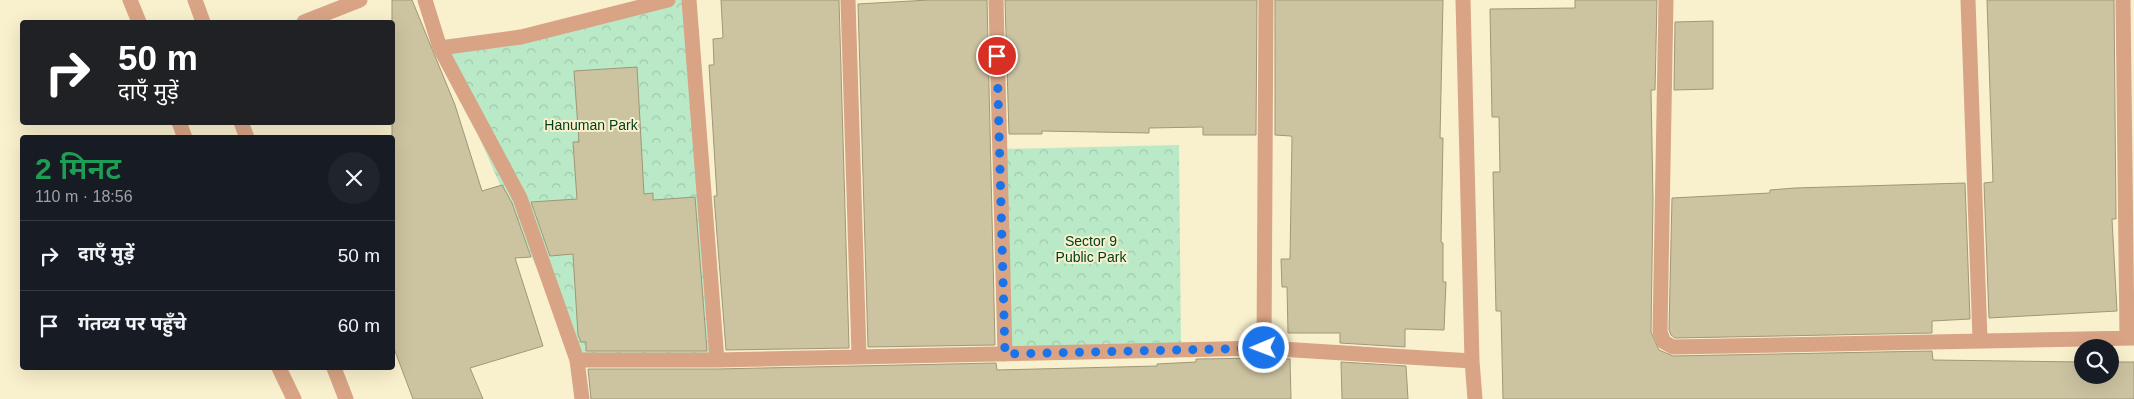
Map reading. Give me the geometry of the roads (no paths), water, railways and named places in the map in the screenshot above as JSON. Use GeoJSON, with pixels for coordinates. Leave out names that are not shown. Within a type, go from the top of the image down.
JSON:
{"type":"FeatureCollection","features":[{"type":"Feature","properties":{"kind":"street"},"geometry":{"type":"LineString","coordinates":[[130,0],[138,20]]}},
{"type":"Feature","properties":{"kind":"street"},"geometry":{"type":"LineString","coordinates":[[195,0],[202,20]]}},
{"type":"Feature","properties":{"kind":"street"},"geometry":{"type":"LineString","coordinates":[[309,20],[360,0]]}},
{"type":"Feature","properties":{"kind":"street"},"geometry":{"type":"LineString","coordinates":[[425,0],[440,48],[520,198],[577,360],[582,399]]}},
{"type":"Feature","properties":{"kind":"street"},"geometry":{"type":"LineString","coordinates":[[440,48],[521,36],[668,0]]}},
{"type":"Feature","properties":{"kind":"street"},"geometry":{"type":"LineString","coordinates":[[689,0],[717,360]]}},
{"type":"Feature","properties":{"kind":"street"},"geometry":{"type":"LineString","coordinates":[[848,0],[858,355]]}},
{"type":"Feature","properties":{"kind":"street"},"geometry":{"type":"LineString","coordinates":[[996,0],[1005,354]]}},
{"type":"Feature","properties":{"kind":"street"},"geometry":{"type":"LineString","coordinates":[[1264,348],[1266,0]]}},
{"type":"Feature","properties":{"kind":"street"},"geometry":{"type":"LineString","coordinates":[[1463,0],[1472,361],[1475,399]]}},
{"type":"Feature","properties":{"kind":"street"},"geometry":{"type":"LineString","coordinates":[[1666,0],[1660,332],[1664,342],[1673,347],[1980,339],[2130,338],[2123,0]]}},
{"type":"Feature","properties":{"kind":"street"},"geometry":{"type":"LineString","coordinates":[[1968,0],[1980,339]]}},
{"type":"Feature","properties":{"kind":"street"},"geometry":{"type":"LineString","coordinates":[[577,360],[717,360],[858,355],[1005,354],[1264,348],[1472,361]]}},
{"type":"Feature","properties":{"kind":"street"},"geometry":{"type":"LineString","coordinates":[[280,370],[294,399]]}},
{"type":"Feature","properties":{"kind":"street"},"geometry":{"type":"LineString","coordinates":[[335,370],[346,399]]}},
{"type":"Feature","properties":{"kind":"park label","name":"Hanuman Park"},"geometry":{"type":"Point","coordinates":[591,125]}},
{"type":"Feature","properties":{"kind":"park label","name":"Sector 9 Public Park"},"geometry":{"type":"Point","coordinates":[1091,250]}}]}
